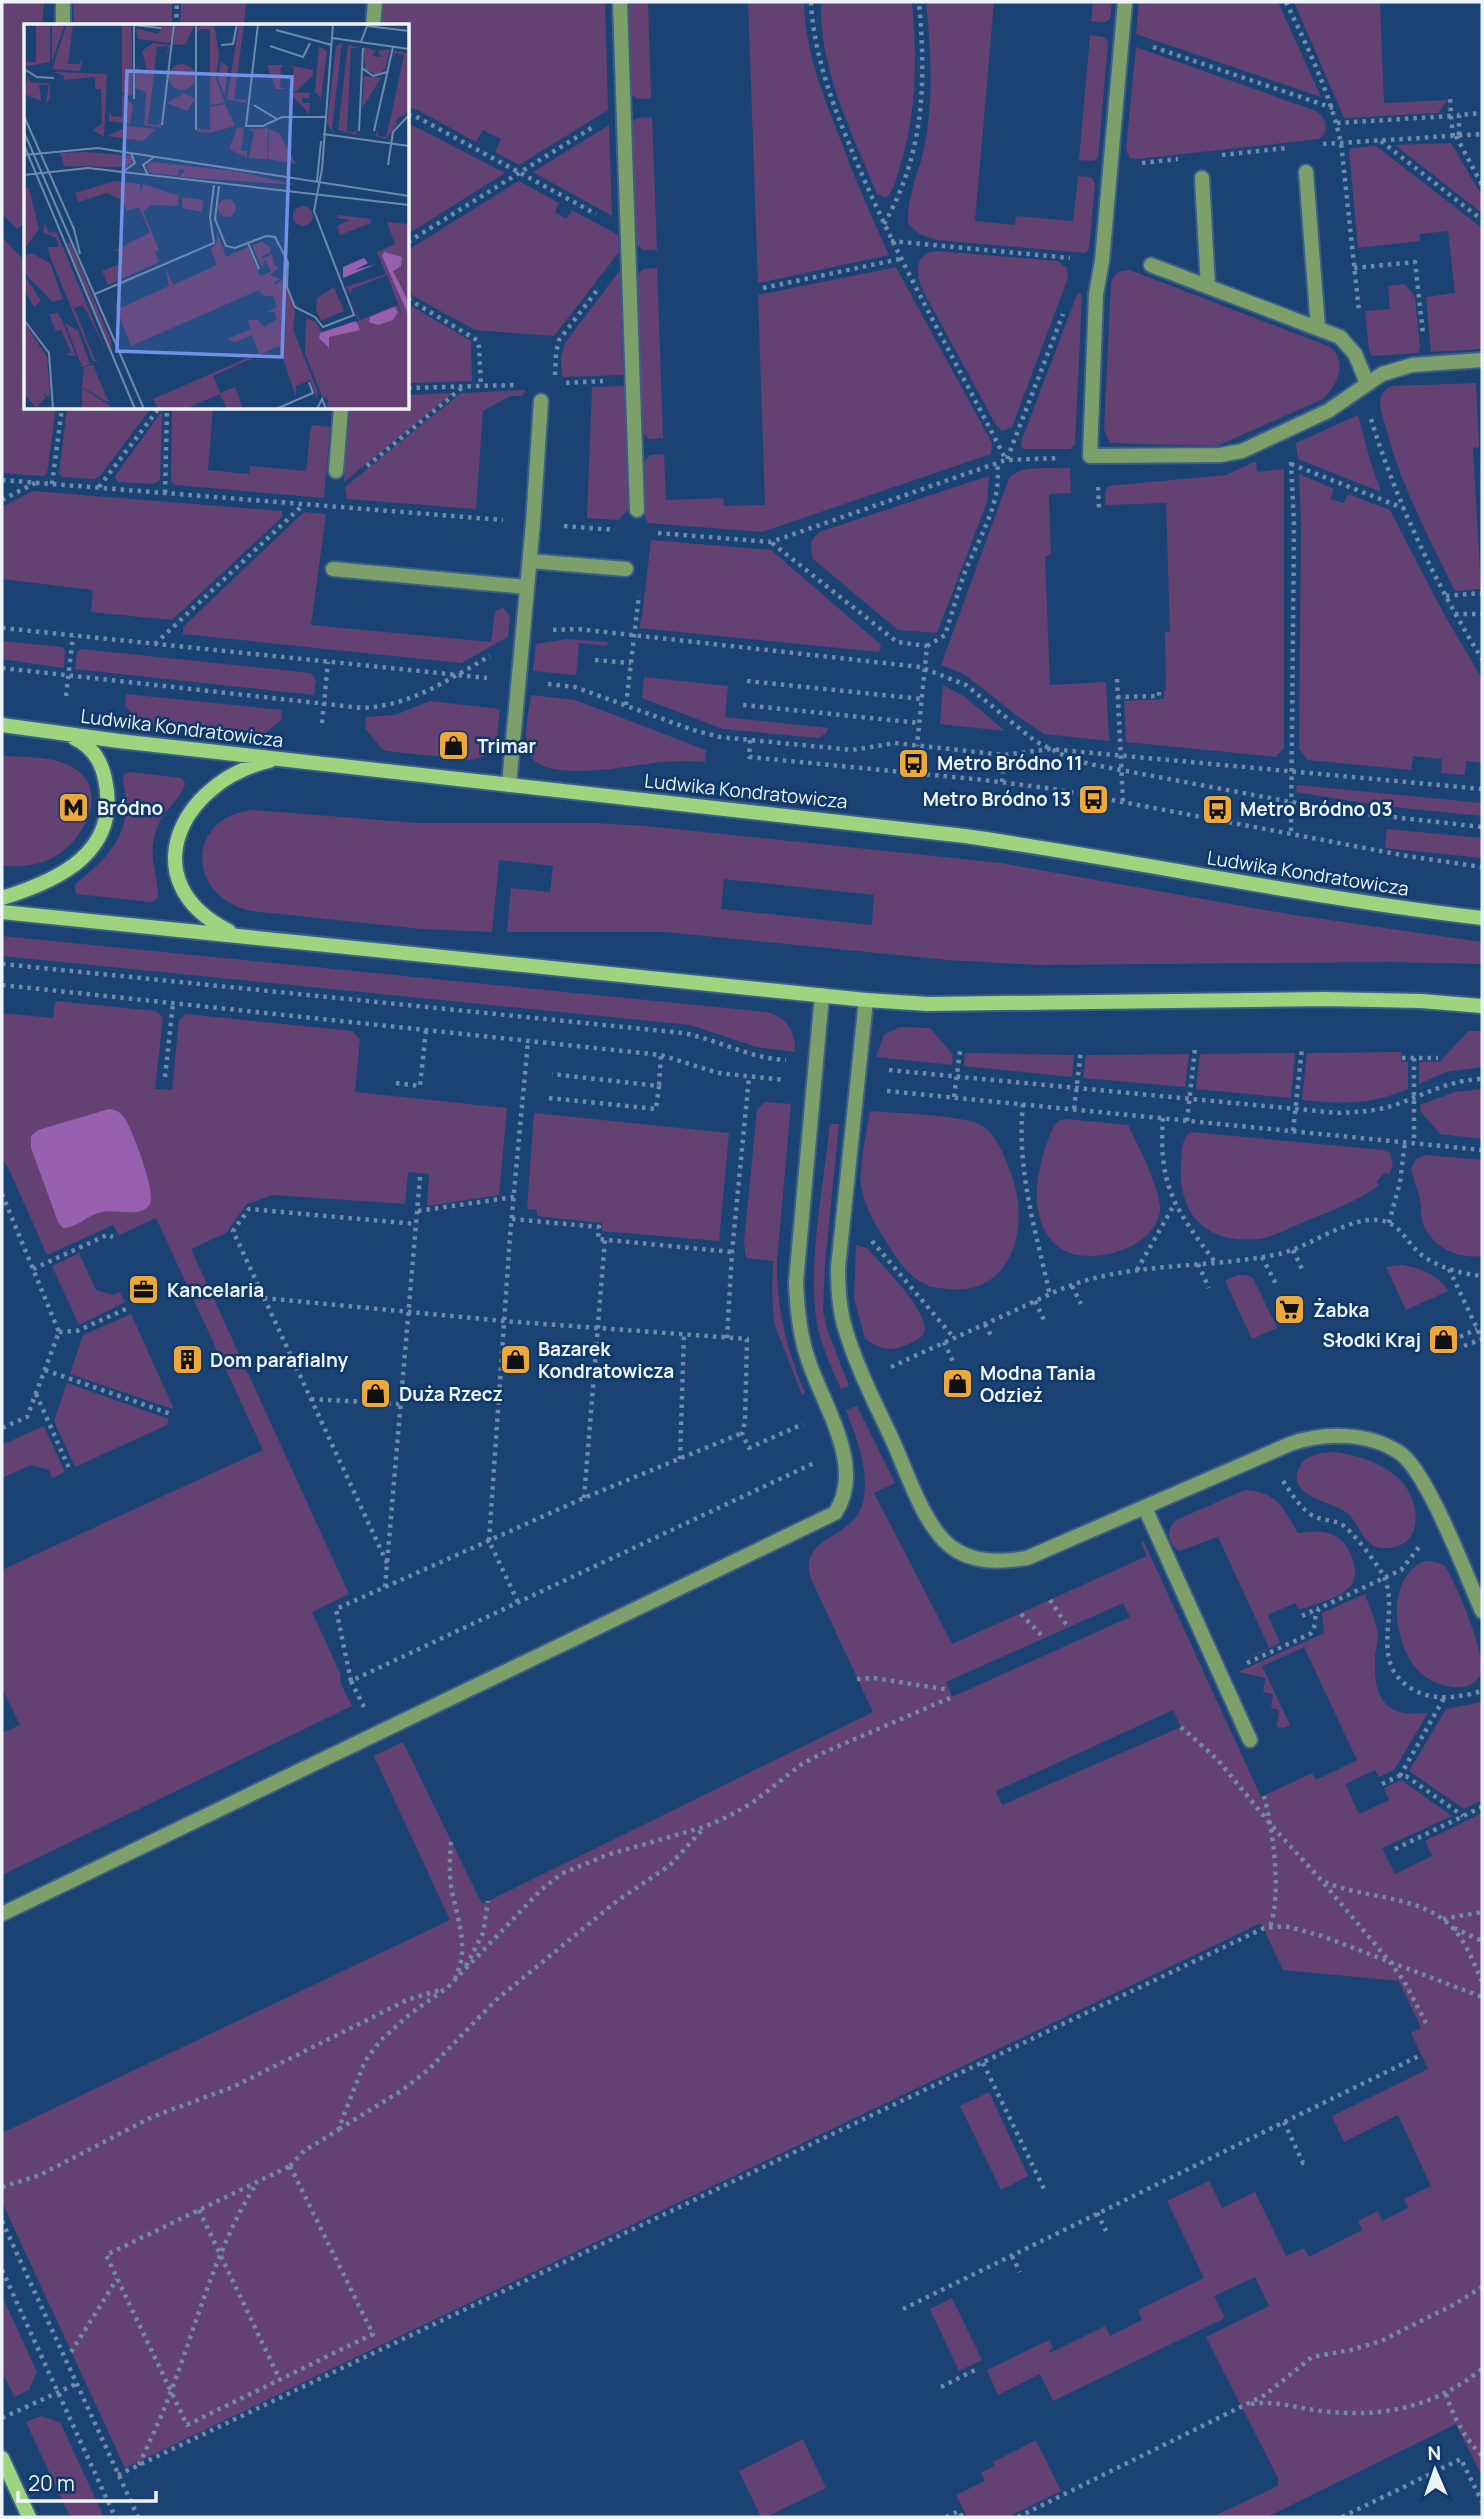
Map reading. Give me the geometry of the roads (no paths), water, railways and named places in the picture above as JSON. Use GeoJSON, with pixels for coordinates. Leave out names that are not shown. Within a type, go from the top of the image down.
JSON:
{"type":"FeatureCollection","features":[{"type":"Feature","properties":{"kind":"main road","name":"Ludwika Kondratowicza"},"geometry":{"type":"LineString","coordinates":[[2,725],[281,760],[965,836],[1317,896],[1482,918]]}},
{"type":"Feature","properties":{"kind":"main road"},"geometry":{"type":"LineString","coordinates":[[2,898],[42,883],[81,861],[99,840],[104,826],[108,797],[104,770],[99,760],[86,745],[56,732]]}},
{"type":"Feature","properties":{"kind":"main road"},"geometry":{"type":"LineString","coordinates":[[244,936],[215,924],[192,906],[177,872],[178,838],[193,808],[211,790],[245,768],[281,760]]}},
{"type":"Feature","properties":{"kind":"main road"},"geometry":{"type":"LineString","coordinates":[[2,912],[866,1000],[928,1004],[1367,999],[1482,1006]]}},
{"type":"Feature","properties":{"kind":"main road"},"geometry":{"type":"LineString","coordinates":[[2,2458],[29,2517]]}},
{"type":"Feature","properties":{"kind":"street"},"geometry":{"type":"LineString","coordinates":[[62,2],[63,24]]}},
{"type":"Feature","properties":{"kind":"street"},"geometry":{"type":"LineString","coordinates":[[373,24],[375,2]]}},
{"type":"Feature","properties":{"kind":"street"},"geometry":{"type":"LineString","coordinates":[[620,2],[637,510]]}},
{"type":"Feature","properties":{"kind":"street"},"geometry":{"type":"LineString","coordinates":[[1125,2],[1102,261],[1096,294],[1090,456],[1220,455],[1249,448],[1336,406],[1367,383],[1391,371],[1426,363],[1482,360]]}},
{"type":"Feature","properties":{"kind":"street"},"geometry":{"type":"LineString","coordinates":[[1306,172],[1318,328]]}},
{"type":"Feature","properties":{"kind":"street"},"geometry":{"type":"LineString","coordinates":[[1202,178],[1208,287]]}},
{"type":"Feature","properties":{"kind":"street"},"geometry":{"type":"LineString","coordinates":[[1151,265],[1318,328],[1346,342],[1359,361],[1367,383]]}},
{"type":"Feature","properties":{"kind":"street"},"geometry":{"type":"LineString","coordinates":[[509,785],[530,561],[541,401]]}},
{"type":"Feature","properties":{"kind":"street"},"geometry":{"type":"LineString","coordinates":[[336,471],[341,410]]}},
{"type":"Feature","properties":{"kind":"street"},"geometry":{"type":"LineString","coordinates":[[530,561],[626,569]]}},
{"type":"Feature","properties":{"kind":"street"},"geometry":{"type":"LineString","coordinates":[[333,569],[527,587]]}},
{"type":"Feature","properties":{"kind":"street"},"geometry":{"type":"LineString","coordinates":[[2,1914],[835,1513],[844,1496],[847,1474],[843,1449],[806,1356],[798,1321],[797,1260],[822,995]]}},
{"type":"Feature","properties":{"kind":"street"},"geometry":{"type":"LineString","coordinates":[[866,1000],[838,1268],[839,1303],[864,1379],[929,1518],[943,1539],[963,1554],[988,1561],[1027,1558],[1304,1439],[1333,1435],[1374,1442],[1400,1454],[1411,1464],[1419,1474],[1482,1611]]}},
{"type":"Feature","properties":{"kind":"street"},"geometry":{"type":"LineString","coordinates":[[1145,1508],[1250,1740]]}},
{"type":"Feature","properties":{"kind":"place","name":"Trimar"},"geometry":{"type":"Point","coordinates":[454,746]}},
{"type":"Feature","properties":{"kind":"place","name":"Metro Bródno 11"},"geometry":{"type":"Point","coordinates":[914,763]}},
{"type":"Feature","properties":{"kind":"place","name":"Metro Bródno 13"},"geometry":{"type":"Point","coordinates":[1094,799]}},
{"type":"Feature","properties":{"kind":"place","name":"Bródno"},"geometry":{"type":"Point","coordinates":[74,808]}},
{"type":"Feature","properties":{"kind":"place","name":"Metro Bródno 03"},"geometry":{"type":"Point","coordinates":[1217,809]}},
{"type":"Feature","properties":{"kind":"place","name":"Kancelaria"},"geometry":{"type":"Point","coordinates":[144,1290]}},
{"type":"Feature","properties":{"kind":"place","name":"Żabka"},"geometry":{"type":"Point","coordinates":[1290,1310]}},
{"type":"Feature","properties":{"kind":"place","name":"Słodki Kraj"},"geometry":{"type":"Point","coordinates":[1444,1340]}},
{"type":"Feature","properties":{"kind":"place","name":"Dom parafialny"},"geometry":{"type":"Point","coordinates":[187,1360]}},
{"type":"Feature","properties":{"kind":"place","name":"Bazarek Kondratowicza"},"geometry":{"type":"Point","coordinates":[515,1360]}},
{"type":"Feature","properties":{"kind":"place","name":"Modna Tania Odzież"},"geometry":{"type":"Point","coordinates":[957,1384]}},
{"type":"Feature","properties":{"kind":"place","name":"Duża Rzecz"},"geometry":{"type":"Point","coordinates":[376,1394]}}]}
